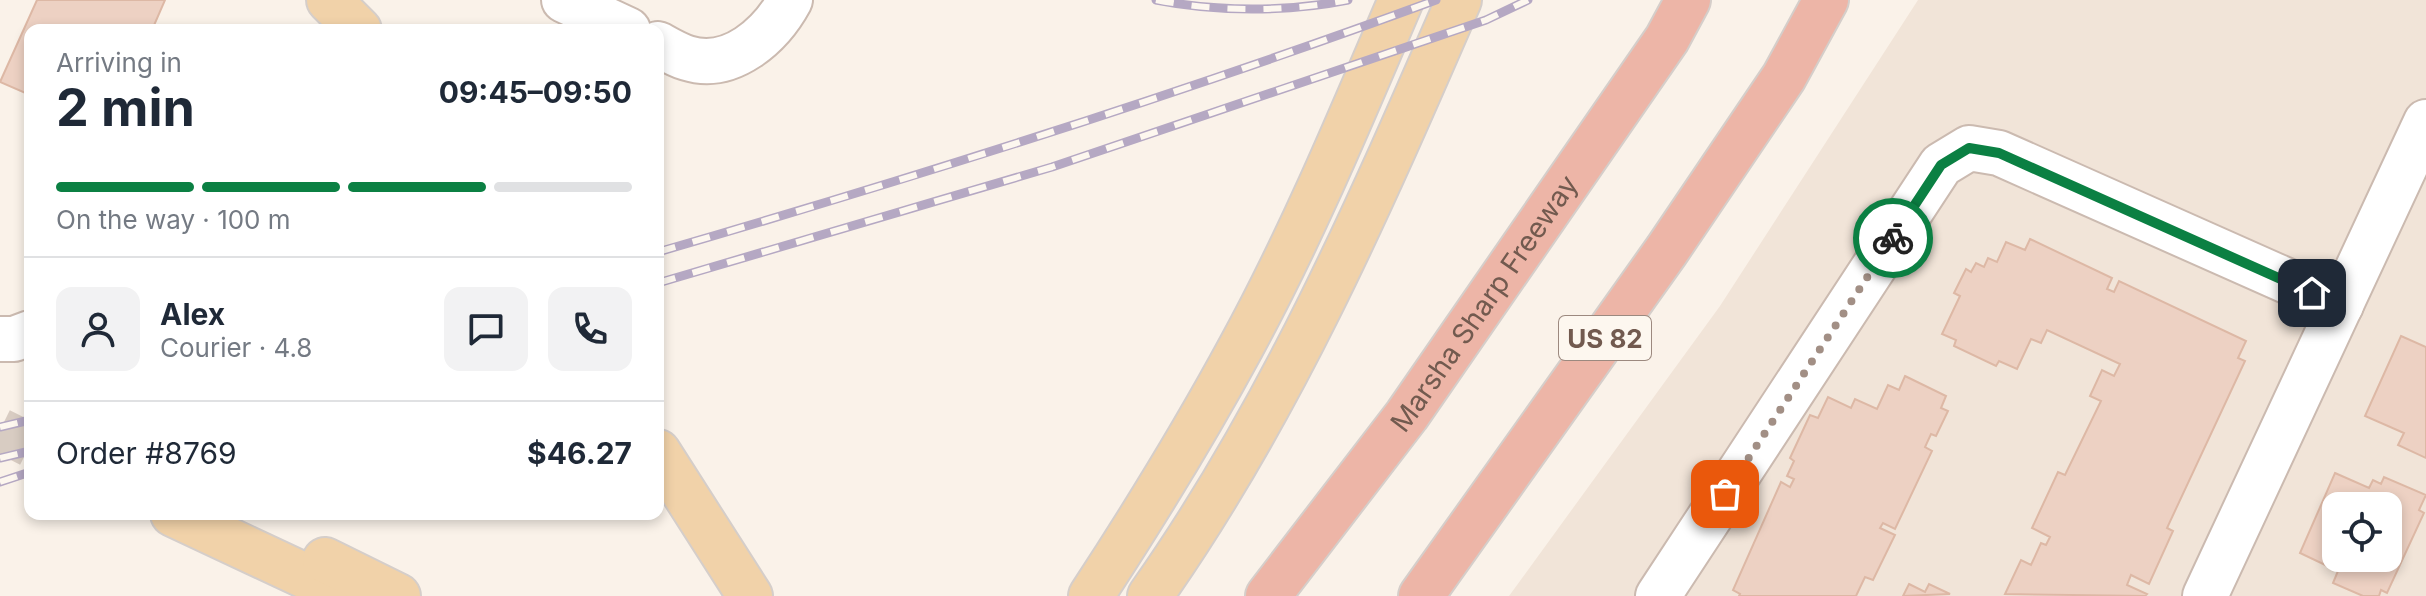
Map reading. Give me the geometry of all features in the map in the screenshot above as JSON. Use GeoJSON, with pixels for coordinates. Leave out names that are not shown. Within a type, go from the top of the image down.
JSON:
{"type":"FeatureCollection","features":[{"type":"Feature","properties":{"kind":"highway","name":"Marsha Sharp Freeway"},"geometry":{"type":"LineString","coordinates":[[1268,596],[1407,415],[1667,39],[1688,0]]}},
{"type":"Feature","properties":{"kind":"highway","name":"US 82"},"geometry":{"type":"LineString","coordinates":[[1421,596],[1658,263],[1784,77],[1826,0]]}},
{"type":"Feature","properties":{"kind":"highway"},"geometry":{"type":"LineString","coordinates":[[1784,77],[1845,0]]}},
{"type":"Feature","properties":{"kind":"highway"},"geometry":{"type":"LineString","coordinates":[[1259,596],[1325,522]]}},
{"type":"Feature","properties":{"kind":"main road"},"geometry":{"type":"LineString","coordinates":[[329,0],[353,24]]}},
{"type":"Feature","properties":{"kind":"main road"},"geometry":{"type":"LineString","coordinates":[[1091,596],[1143,517],[1248,334],[1309,209],[1401,0]]}},
{"type":"Feature","properties":{"kind":"main road"},"geometry":{"type":"LineString","coordinates":[[1150,596],[1238,459],[1287,374],[1379,184],[1459,0]]}},
{"type":"Feature","properties":{"kind":"main road"},"geometry":{"type":"LineString","coordinates":[[664,461],[750,596]]}},
{"type":"Feature","properties":{"kind":"main road"},"geometry":{"type":"LineString","coordinates":[[186,520],[348,596]]}},
{"type":"Feature","properties":{"kind":"main road"},"geometry":{"type":"LineString","coordinates":[[241,520],[398,596]]}},
{"type":"Feature","properties":{"kind":"street"},"geometry":{"type":"LineString","coordinates":[[664,47],[688,59],[708,61],[731,58],[766,33],[790,0]]}},
{"type":"Feature","properties":{"kind":"street"},"geometry":{"type":"LineString","coordinates":[[2205,596],[2426,122]]}},
{"type":"Feature","properties":{"kind":"street"},"geometry":{"type":"LineString","coordinates":[[1658,596],[1941,165],[1969,148],[1999,153],[2341,305]]}},
{"type":"Feature","properties":{"kind":"street"},"geometry":{"type":"LineString","coordinates":[[0,339],[24,335]]}},
{"type":"Feature","properties":{"kind":"shaded area"},"geometry":{"type":"Polygon","coordinates":[[[1918,0],[2426,0],[2426,596],[1509,596],[1720,306],[1918,0]]]}},
{"type":"Feature","properties":{"kind":"building"},"geometry":{"type":"Polygon","coordinates":[[[37,0],[165,0],[155,24],[26,24],[37,0]]]}},
{"type":"Feature","properties":{"kind":"building"},"geometry":{"type":"Polygon","coordinates":[[[24,29],[24,92],[0,82],[24,29]]]}},
{"type":"Feature","properties":{"kind":"building"},"geometry":{"type":"Polygon","coordinates":[[[2030,239],[2112,278],[2107,289],[2114,292],[2119,281],[2246,341],[2238,358],[2245,361],[2167,528],[2173,531],[2149,584],[2131,575],[2127,585],[2147,594],[2145,596],[2005,594],[2021,560],[2031,565],[2041,543],[2046,545],[2050,537],[2032,528],[2058,472],[2065,475],[2101,401],[2090,396],[2102,370],[2114,376],[2120,364],[2047,330],[2041,343],[2031,339],[2017,369],[1999,361],[1996,366],[1954,346],[1956,340],[1942,334],[1960,296],[1954,293],[1966,269],[1971,272],[1976,263],[1984,267],[1988,258],[1997,262],[2006,242],[2025,250],[2030,239]]]}},
{"type":"Feature","properties":{"kind":"building"},"geometry":{"type":"Polygon","coordinates":[[[2401,336],[2426,347],[2426,458],[2398,445],[2404,433],[2365,416],[2401,336]]]}},
{"type":"Feature","properties":{"kind":"building"},"geometry":{"type":"Polygon","coordinates":[[[1905,376],[1946,396],[1941,408],[1948,411],[1936,436],[1931,434],[1925,447],[1932,451],[1895,529],[1883,523],[1880,528],[1895,535],[1873,580],[1865,577],[1856,596],[1739,596],[1733,590],[1781,482],[1790,487],[1794,479],[1787,476],[1794,461],[1790,458],[1810,415],[1818,418],[1828,397],[1851,408],[1855,399],[1877,409],[1888,385],[1899,390],[1905,376]]]}},
{"type":"Feature","properties":{"kind":"building"},"geometry":{"type":"Polygon","coordinates":[[[2335,473],[2369,488],[2373,480],[2381,484],[2384,477],[2426,495],[2419,510],[2424,513],[2402,561],[2402,492],[2327,492],[2335,473]]]}},
{"type":"Feature","properties":{"kind":"building"},"geometry":{"type":"Polygon","coordinates":[[[2322,503],[2322,563],[2300,553],[2322,503]]]}},
{"type":"Feature","properties":{"kind":"building"},"geometry":{"type":"Polygon","coordinates":[[[2338,572],[2397,572],[2387,593],[2381,590],[2379,596],[2363,596],[2333,583],[2338,572]]]}},
{"type":"Feature","properties":{"kind":"building"},"geometry":{"type":"Polygon","coordinates":[[[1909,584],[1925,592],[1929,584],[1950,594],[1903,596],[1909,584]]]}},
{"type":"Feature","properties":{"kind":"tunnel"},"geometry":{"type":"LineString","coordinates":[[0,430],[24,442]]}},
{"type":"Feature","properties":{"kind":"railway"},"geometry":{"type":"LineString","coordinates":[[1156,0],[1203,7],[1252,9],[1301,7],[1348,0]]}},
{"type":"Feature","properties":{"kind":"railway"},"geometry":{"type":"LineString","coordinates":[[664,250],[1049,133],[1436,0]]}},
{"type":"Feature","properties":{"kind":"railway"},"geometry":{"type":"LineString","coordinates":[[664,281],[1052,167],[1486,20],[1528,0]]}},
{"type":"Feature","properties":{"kind":"railway"},"geometry":{"type":"LineString","coordinates":[[0,427],[24,421]]}},
{"type":"Feature","properties":{"kind":"railway"},"geometry":{"type":"LineString","coordinates":[[0,458],[24,452]]}},
{"type":"Feature","properties":{"kind":"railway"},"geometry":{"type":"LineString","coordinates":[[0,482],[24,474]]}},
{"type":"Feature","properties":{"kind":"way so far"},"geometry":{"type":"LineString","coordinates":[[1725,494],[1893,238]]}},
{"type":"Feature","properties":{"kind":"route"},"geometry":{"type":"LineString","coordinates":[[1893,238],[1941,165],[1969,148],[1999,153],[2312,293]]}}]}
